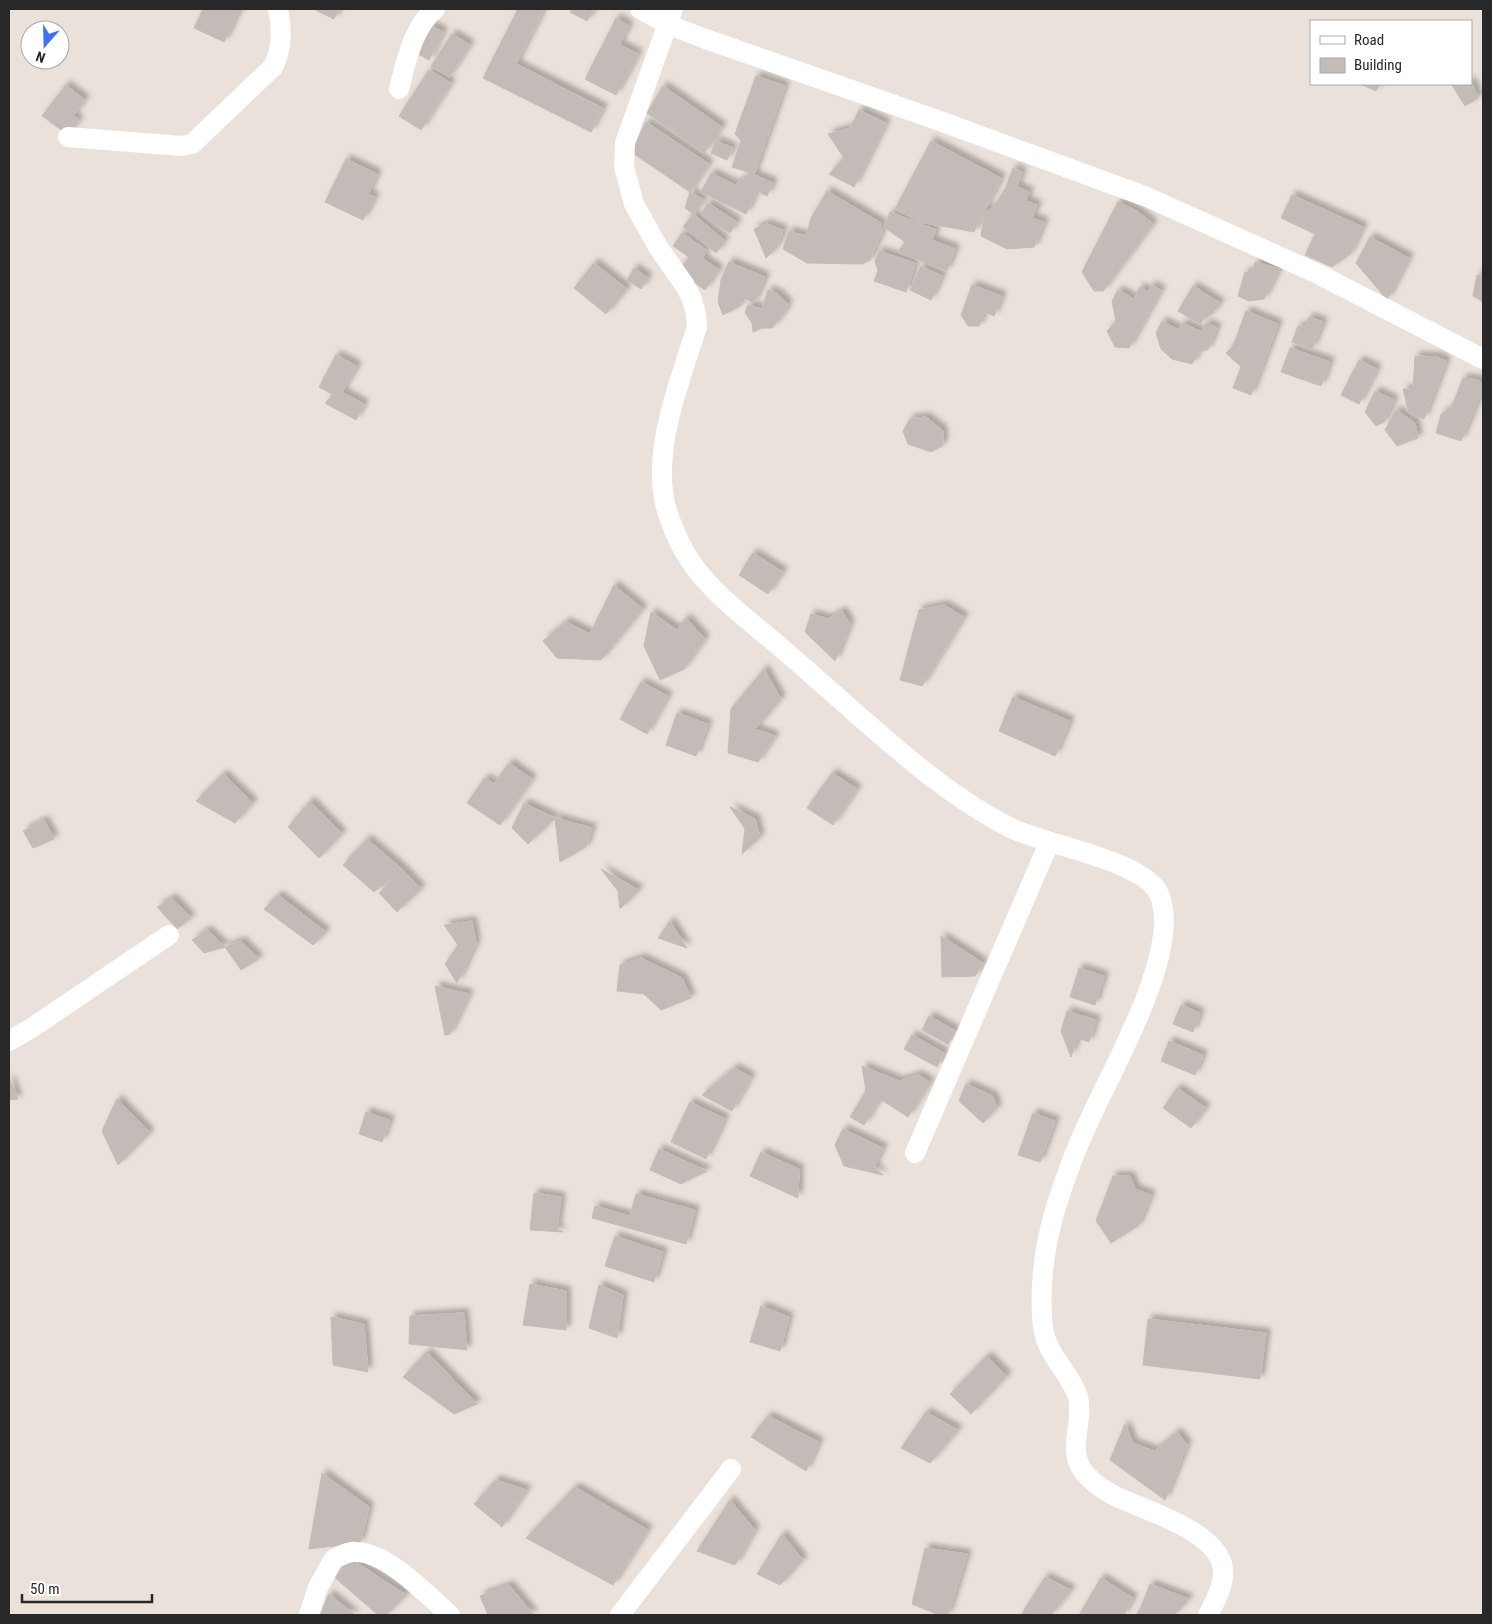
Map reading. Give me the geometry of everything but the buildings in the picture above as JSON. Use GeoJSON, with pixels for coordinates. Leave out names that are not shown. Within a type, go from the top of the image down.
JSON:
{"type":"FeatureCollection","features":[{"type":"Feature","properties":{"kind":"street"},"geometry":{"type":"LineString","coordinates":[[68,137],[181,146],[192,144],[273,67],[280,50],[281,29],[278,9]]}},
{"type":"Feature","properties":{"kind":"street"},"geometry":{"type":"LineString","coordinates":[[399,88],[415,38],[426,18],[435,9]]}},
{"type":"Feature","properties":{"kind":"street"},"geometry":{"type":"LineString","coordinates":[[640,9],[671,17],[940,121],[1146,197],[1318,274],[1483,359]]}},
{"type":"Feature","properties":{"kind":"street"},"geometry":{"type":"LineString","coordinates":[[671,17],[625,144],[624,167],[634,204],[658,248],[684,284],[696,314],[697,327],[671,411],[662,465],[664,499],[676,532],[690,561],[713,587],[898,750],[932,777],[976,808],[1009,828],[1049,843],[1111,860],[1137,874],[1157,889],[1163,906],[1162,946],[1149,986],[1122,1052],[1088,1121],[1056,1206],[1049,1231],[1044,1272],[1043,1331],[1048,1345],[1071,1380],[1077,1396],[1080,1416],[1076,1453],[1079,1465],[1086,1475],[1114,1495],[1190,1530],[1218,1555],[1223,1566],[1223,1577],[1218,1594],[1208,1615]]}},
{"type":"Feature","properties":{"kind":"street"},"geometry":{"type":"LineString","coordinates":[[915,1152],[1049,843]]}},
{"type":"Feature","properties":{"kind":"street"},"geometry":{"type":"LineString","coordinates":[[9,1041],[30,1029],[169,935]]}},
{"type":"Feature","properties":{"kind":"street"},"geometry":{"type":"LineString","coordinates":[[620,1615],[731,1469]]}},
{"type":"Feature","properties":{"kind":"street"},"geometry":{"type":"LineString","coordinates":[[309,1615],[318,1587],[334,1559],[354,1551],[379,1557],[398,1570],[450,1615]]}}]}
